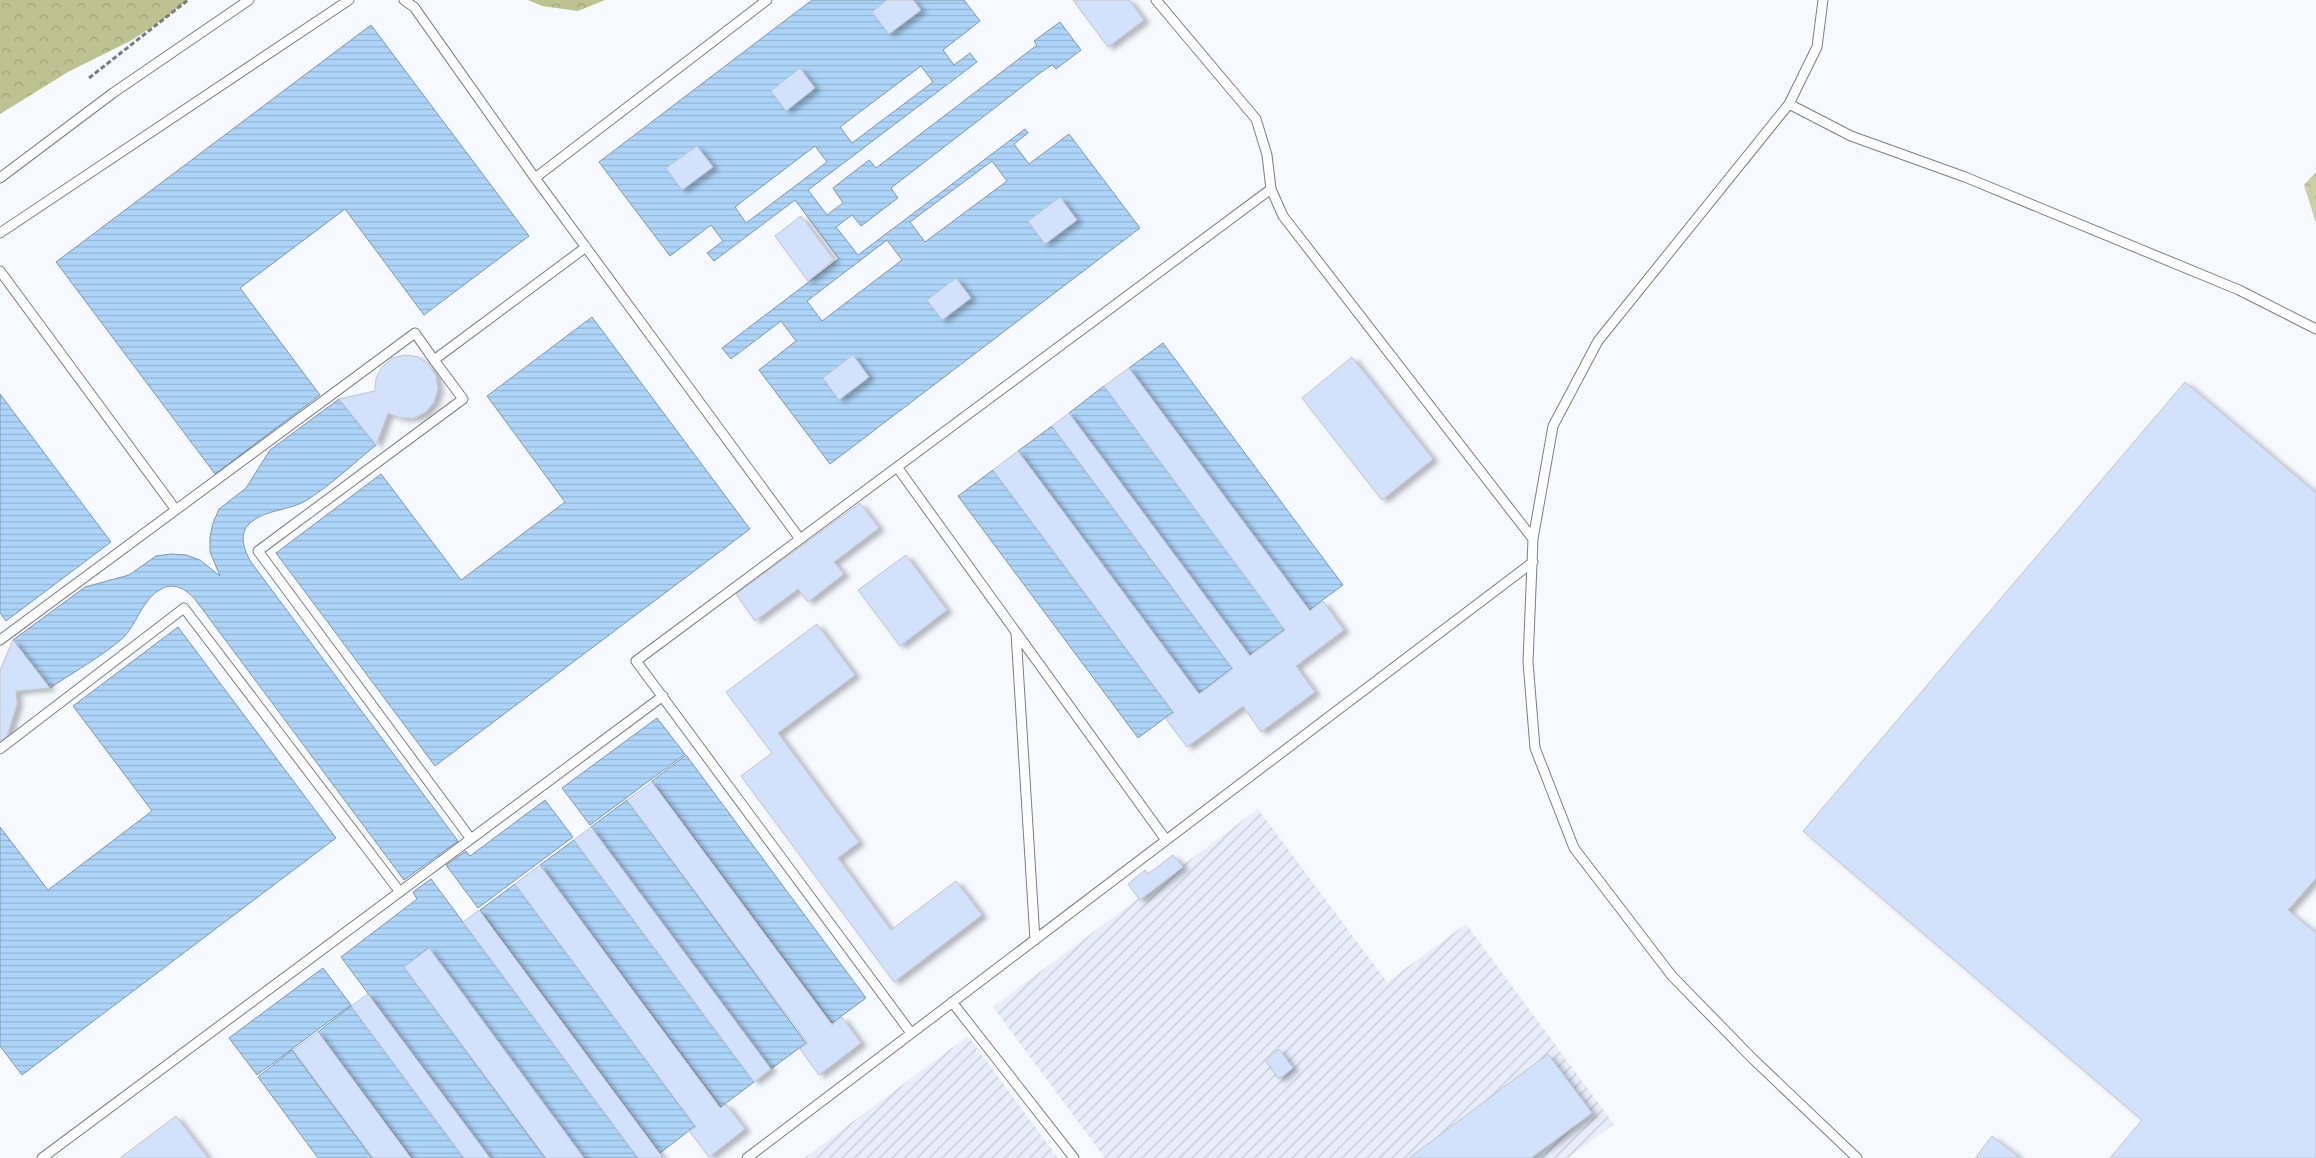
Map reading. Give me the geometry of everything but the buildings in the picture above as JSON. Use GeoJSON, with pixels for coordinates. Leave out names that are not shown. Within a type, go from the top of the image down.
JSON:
{"type":"FeatureCollection","features":[{"type":"Feature","properties":{"kind":"lane"},"geometry":{"type":"LineString","coordinates":[[0,178],[113,93],[249,0]]}},
{"type":"Feature","properties":{"kind":"lane"},"geometry":{"type":"LineString","coordinates":[[0,233],[349,0]]}},
{"type":"Feature","properties":{"kind":"lane"},"geometry":{"type":"LineString","coordinates":[[404,0],[414,7],[535,178],[800,539]]}},
{"type":"Feature","properties":{"kind":"lane"},"geometry":{"type":"LineString","coordinates":[[535,178],[767,0]]}},
{"type":"Feature","properties":{"kind":"lane"},"geometry":{"type":"LineString","coordinates":[[1156,0],[1256,119],[1267,155],[1271,189],[1283,216],[1533,539]]}},
{"type":"Feature","properties":{"kind":"lane"},"geometry":{"type":"LineString","coordinates":[[1823,0],[1817,47],[1788,104],[1598,342],[1553,426],[1533,539],[1528,662],[1535,748],[1574,848],[1672,976],[1753,1059],[1857,1158]]}},
{"type":"Feature","properties":{"kind":"lane"},"geometry":{"type":"LineString","coordinates":[[1788,104],[1851,136],[1965,177],[2239,290],[2316,329]]}},
{"type":"Feature","properties":{"kind":"lane"},"geometry":{"type":"LineString","coordinates":[[911,1033],[636,661],[1271,189]]}},
{"type":"Feature","properties":{"kind":"lane"},"geometry":{"type":"LineString","coordinates":[[434,360],[586,247]]}},
{"type":"Feature","properties":{"kind":"lane"},"geometry":{"type":"LineString","coordinates":[[0,271],[176,510]]}},
{"type":"Feature","properties":{"kind":"lane"},"geometry":{"type":"LineString","coordinates":[[0,640],[414,333],[463,399],[258,551],[471,839]]}},
{"type":"Feature","properties":{"kind":"lane"},"geometry":{"type":"LineString","coordinates":[[897,467],[1166,840]]}},
{"type":"Feature","properties":{"kind":"lane"},"geometry":{"type":"LineString","coordinates":[[747,1158],[1533,562]]}},
{"type":"Feature","properties":{"kind":"lane"},"geometry":{"type":"LineString","coordinates":[[0,749],[184,608],[400,892]]}},
{"type":"Feature","properties":{"kind":"lane"},"geometry":{"type":"LineString","coordinates":[[1016,632],[1035,940]]}},
{"type":"Feature","properties":{"kind":"lane"},"geometry":{"type":"LineString","coordinates":[[42,1158],[663,696]]}},
{"type":"Feature","properties":{"kind":"lane"},"geometry":{"type":"LineString","coordinates":[[952,1002],[1074,1158]]}},
{"type":"Feature","properties":{"kind":"path"},"geometry":{"type":"LineString","coordinates":[[90,78],[188,0]]}},
{"type":"Feature","properties":{"kind":"shaded area"},"geometry":{"type":"Polygon","coordinates":[[[1258,809],[1387,982],[1466,924],[1614,1124],[1568,1158],[1105,1158],[993,1007],[1258,809]]]}},
{"type":"Feature","properties":{"kind":"shaded area"},"geometry":{"type":"Polygon","coordinates":[[[968,1036],[1058,1158],[804,1158],[968,1036]]]}},
{"type":"Feature","properties":{"kind":"green space"},"geometry":{"type":"Polygon","coordinates":[[[0,0],[187,0],[167,17],[132,40],[68,72],[0,114],[0,0]]]}},
{"type":"Feature","properties":{"kind":"green space"},"geometry":{"type":"Polygon","coordinates":[[[528,0],[605,0],[578,11],[542,6],[528,0]]]}},
{"type":"Feature","properties":{"kind":"green space"},"geometry":{"type":"Polygon","coordinates":[[[2316,172],[2316,223],[2304,185],[2316,172]]]}},
{"type":"Feature","properties":{"kind":"water"},"geometry":{"type":"Polygon","coordinates":[[[812,0],[964,0],[980,21],[943,50],[954,65],[970,53],[977,62],[808,190],[827,215],[843,203],[833,188],[869,160],[876,168],[1037,45],[1034,41],[1060,22],[1081,50],[1056,69],[1052,65],[1040,73],[891,188],[898,198],[861,226],[852,215],[836,227],[858,255],[1025,129],[1028,133],[1014,144],[1029,164],[1069,134],[1140,228],[830,464],[759,370],[796,341],[781,321],[731,359],[722,348],[839,259],[795,200],[714,261],[707,253],[723,241],[711,225],[670,256],[599,162],[812,0]],[[921,66],[840,127],[852,143],[933,82],[921,66]],[[815,146],[735,207],[746,223],[827,162],[815,146]],[[992,161],[910,222],[925,242],[1007,181],[992,161]],[[887,240],[807,301],[822,321],[902,260],[887,240]]]}},
{"type":"Feature","properties":{"kind":"water"},"geometry":{"type":"Polygon","coordinates":[[[371,25],[529,236],[424,315],[345,209],[240,288],[320,395],[215,474],[56,262],[371,25]]]}},
{"type":"Feature","properties":{"kind":"water"},"geometry":{"type":"Polygon","coordinates":[[[592,317],[750,529],[435,766],[276,553],[381,474],[461,580],[565,502],[487,396],[592,317]]]}},
{"type":"Feature","properties":{"kind":"water"},"geometry":{"type":"Polygon","coordinates":[[[1163,343],[1343,585],[1309,610],[1129,368],[1163,343]]]}},
{"type":"Feature","properties":{"kind":"water"},"geometry":{"type":"Polygon","coordinates":[[[1104,386],[1285,629],[1249,655],[1069,413],[1104,386]]]}},
{"type":"Feature","properties":{"kind":"water"},"geometry":{"type":"Polygon","coordinates":[[[0,394],[111,542],[6,621],[0,613],[0,394]]]}},
{"type":"Feature","properties":{"kind":"water"},"geometry":{"type":"Polygon","coordinates":[[[339,399],[376,445],[334,481],[307,500],[256,518],[246,527],[243,542],[251,562],[458,841],[404,880],[197,602],[186,591],[171,586],[154,593],[123,638],[50,688],[13,640],[85,587],[129,575],[156,556],[186,555],[200,560],[220,576],[210,552],[210,537],[219,509],[246,488],[270,450],[339,399]]]}},
{"type":"Feature","properties":{"kind":"water"},"geometry":{"type":"Polygon","coordinates":[[[1052,426],[1232,668],[1198,694],[1018,451],[1052,426]]]}},
{"type":"Feature","properties":{"kind":"water"},"geometry":{"type":"Polygon","coordinates":[[[993,470],[1173,712],[1138,738],[958,496],[993,470]]]}},
{"type":"Feature","properties":{"kind":"water"},"geometry":{"type":"Polygon","coordinates":[[[178,627],[336,838],[22,1075],[0,1046],[0,827],[48,890],[152,811],[73,706],[178,627]]]}},
{"type":"Feature","properties":{"kind":"water"},"geometry":{"type":"Polygon","coordinates":[[[657,718],[685,754],[590,825],[562,788],[657,718]]]}},
{"type":"Feature","properties":{"kind":"water"},"geometry":{"type":"Polygon","coordinates":[[[686,755],[866,998],[832,1023],[652,781],[686,755]]]}},
{"type":"Feature","properties":{"kind":"water"},"geometry":{"type":"Polygon","coordinates":[[[545,800],[573,837],[478,908],[446,865],[466,851],[470,856],[545,800]]]}},
{"type":"Feature","properties":{"kind":"water"},"geometry":{"type":"Polygon","coordinates":[[[627,800],[806,1043],[771,1069],[591,827],[627,800]]]}},
{"type":"Feature","properties":{"kind":"water"},"geometry":{"type":"Polygon","coordinates":[[[574,840],[754,1082],[721,1107],[540,865],[574,840]]]}},
{"type":"Feature","properties":{"kind":"water"},"geometry":{"type":"Polygon","coordinates":[[[431,879],[638,1158],[584,1158],[428,948],[404,967],[545,1158],[490,1158],[341,957],[417,899],[413,892],[431,879]]]}},
{"type":"Feature","properties":{"kind":"water"},"geometry":{"type":"Polygon","coordinates":[[[515,884],[695,1126],[660,1153],[480,910],[515,884]]]}},
{"type":"Feature","properties":{"kind":"water"},"geometry":{"type":"Polygon","coordinates":[[[323,968],[351,1005],[257,1075],[229,1038],[323,968]]]}},
{"type":"Feature","properties":{"kind":"water"},"geometry":{"type":"Polygon","coordinates":[[[351,1006],[464,1158],[412,1158],[318,1032],[351,1006]]]}},
{"type":"Feature","properties":{"kind":"water"},"geometry":{"type":"Polygon","coordinates":[[[292,1050],[372,1158],[318,1158],[258,1077],[292,1050]]]}}]}
